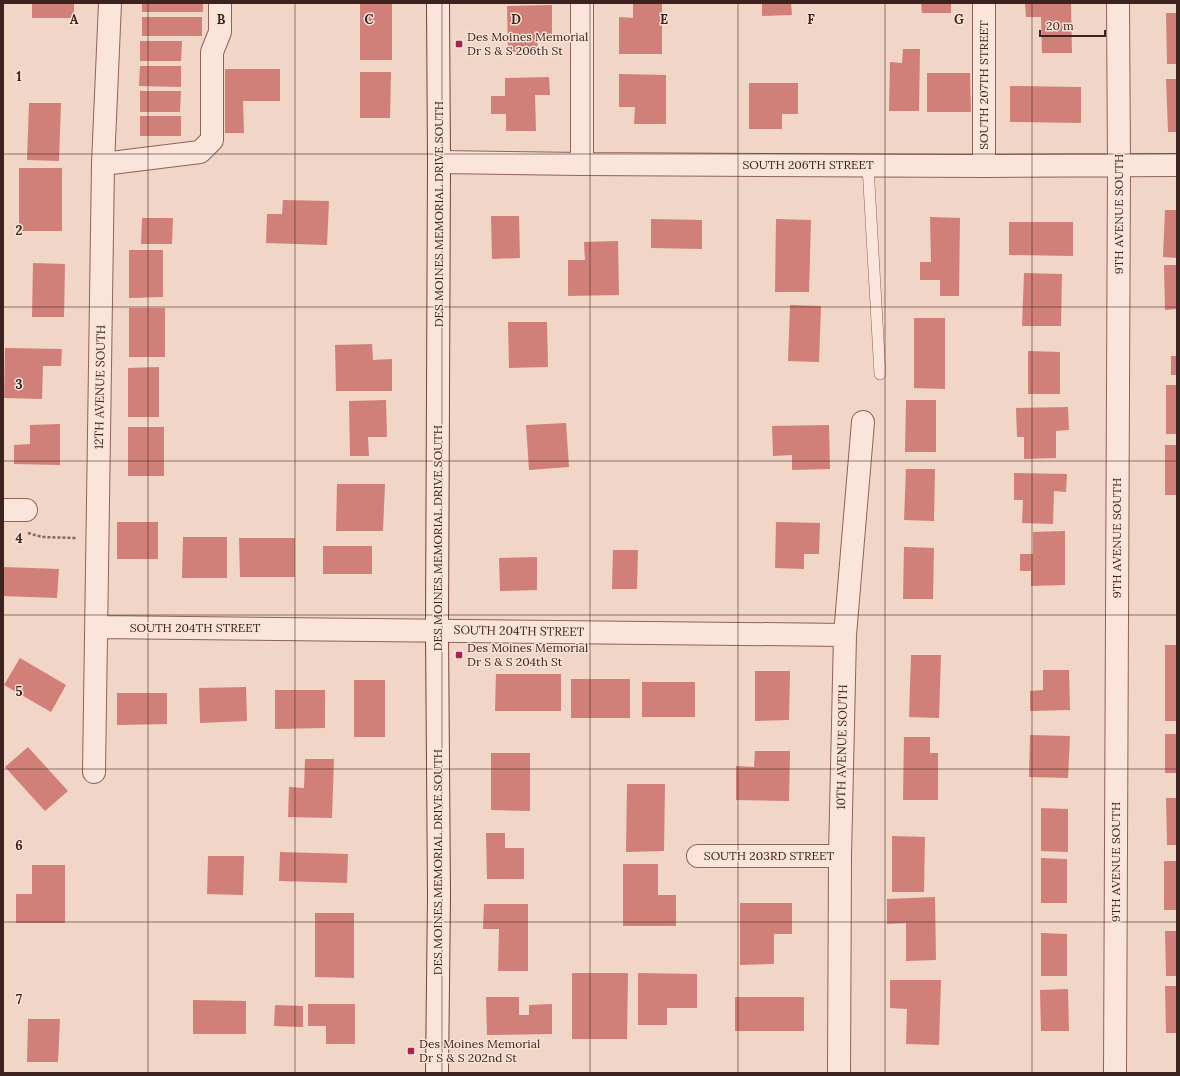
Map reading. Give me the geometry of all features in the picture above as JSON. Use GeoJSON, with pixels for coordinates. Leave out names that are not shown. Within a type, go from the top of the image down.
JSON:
{"type":"FeatureCollection","features":[{"type":"Feature","properties":{"kind":"street","name":"12TH AVENUE SOUTH"},"geometry":{"type":"LineString","coordinates":[[94,772],[103,164],[110,3]]}},
{"type":"Feature","properties":{"kind":"street"},"geometry":{"type":"LineString","coordinates":[[103,164],[200,152],[212,140],[212,52],[220,32],[220,3]]}},
{"type":"Feature","properties":{"kind":"street","name":"DES MOINES MEMORIAL DRIVE SOUTH"},"geometry":{"type":"LineString","coordinates":[[437,1073],[439,896],[437,630],[439,162],[438,3]]}},
{"type":"Feature","properties":{"kind":"street"},"geometry":{"type":"LineString","coordinates":[[582,3],[582,164]]}},
{"type":"Feature","properties":{"kind":"street","name":"SOUTH 207TH STREET"},"geometry":{"type":"LineString","coordinates":[[984,3],[984,166]]}},
{"type":"Feature","properties":{"kind":"street","name":"9TH AVENUE SOUTH"},"geometry":{"type":"LineString","coordinates":[[1115,1073],[1119,165],[1118,3]]}},
{"type":"Feature","properties":{"kind":"street","name":"SOUTH 206TH STREET"},"geometry":{"type":"LineString","coordinates":[[439,162],[868,166],[1177,165]]}},
{"type":"Feature","properties":{"kind":"street","name":"10TH AVENUE SOUTH"},"geometry":{"type":"LineString","coordinates":[[839,1073],[840,856],[845,635],[863,422]]}},
{"type":"Feature","properties":{"kind":"street","name":"SOUTH 204TH STREET"},"geometry":{"type":"LineString","coordinates":[[97,627],[845,635]]}},
{"type":"Feature","properties":{"kind":"street","name":"SOUTH 203RD STREET"},"geometry":{"type":"LineString","coordinates":[[698,856],[840,856]]}},
{"type":"Feature","properties":{"kind":"lane"},"geometry":{"type":"LineString","coordinates":[[868,166],[880,374]]}},
{"type":"Feature","properties":{"kind":"path"},"geometry":{"type":"LineString","coordinates":[[12,510],[22,531],[42,537],[98,539]]}},
{"type":"Feature","properties":{"kind":"building"},"geometry":{"type":"Polygon","coordinates":[[[32,3],[74,3],[74,18],[32,18],[32,3]]]}},
{"type":"Feature","properties":{"kind":"building"},"geometry":{"type":"Polygon","coordinates":[[[142,3],[203,3],[203,12],[142,12],[142,3]]]}},
{"type":"Feature","properties":{"kind":"building"},"geometry":{"type":"Polygon","coordinates":[[[360,3],[392,3],[392,60],[360,60],[360,3]]]}},
{"type":"Feature","properties":{"kind":"building"},"geometry":{"type":"Polygon","coordinates":[[[633,3],[662,3],[662,54],[619,54],[619,17],[633,18],[633,3]]]}},
{"type":"Feature","properties":{"kind":"building"},"geometry":{"type":"Polygon","coordinates":[[[762,3],[791,3],[792,15],[762,16],[762,3]]]}},
{"type":"Feature","properties":{"kind":"building"},"geometry":{"type":"Polygon","coordinates":[[[921,3],[951,3],[951,13],[922,13],[921,3]]]}},
{"type":"Feature","properties":{"kind":"building"},"geometry":{"type":"Polygon","coordinates":[[[1025,3],[1071,3],[1072,53],[1042,53],[1041,17],[1026,17],[1025,3]]]}},
{"type":"Feature","properties":{"kind":"building"},"geometry":{"type":"Polygon","coordinates":[[[552,5],[552,35],[537,36],[538,51],[508,52],[507,6],[552,5]]]}},
{"type":"Feature","properties":{"kind":"building"},"geometry":{"type":"Polygon","coordinates":[[[1166,13],[1177,13],[1177,64],[1167,64],[1166,13]]]}},
{"type":"Feature","properties":{"kind":"building"},"geometry":{"type":"Polygon","coordinates":[[[142,17],[202,17],[202,36],[142,36],[142,17]]]}},
{"type":"Feature","properties":{"kind":"building"},"geometry":{"type":"Polygon","coordinates":[[[140,41],[182,41],[181,61],[140,61],[140,41]]]}},
{"type":"Feature","properties":{"kind":"building"},"geometry":{"type":"Polygon","coordinates":[[[903,49],[920,49],[919,111],[889,111],[890,62],[902,63],[903,49]]]}},
{"type":"Feature","properties":{"kind":"building"},"geometry":{"type":"Polygon","coordinates":[[[140,66],[181,66],[181,87],[139,86],[140,66]]]}},
{"type":"Feature","properties":{"kind":"building"},"geometry":{"type":"Polygon","coordinates":[[[225,69],[280,69],[280,101],[243,101],[244,133],[225,133],[225,69]]]}},
{"type":"Feature","properties":{"kind":"building"},"geometry":{"type":"Polygon","coordinates":[[[360,72],[391,72],[390,118],[360,118],[360,72]]]}},
{"type":"Feature","properties":{"kind":"building"},"geometry":{"type":"Polygon","coordinates":[[[927,73],[970,73],[971,112],[927,112],[927,73]]]}},
{"type":"Feature","properties":{"kind":"building"},"geometry":{"type":"Polygon","coordinates":[[[619,74],[666,75],[666,124],[634,124],[635,107],[619,107],[619,74]]]}},
{"type":"Feature","properties":{"kind":"building"},"geometry":{"type":"Polygon","coordinates":[[[549,77],[550,95],[535,95],[536,131],[506,131],[506,114],[491,114],[491,96],[505,96],[505,78],[549,77]]]}},
{"type":"Feature","properties":{"kind":"building"},"geometry":{"type":"Polygon","coordinates":[[[1166,79],[1177,79],[1177,132],[1168,132],[1166,79]]]}},
{"type":"Feature","properties":{"kind":"building"},"geometry":{"type":"Polygon","coordinates":[[[749,83],[798,83],[798,114],[782,114],[782,129],[749,129],[749,83]]]}},
{"type":"Feature","properties":{"kind":"building"},"geometry":{"type":"Polygon","coordinates":[[[1010,86],[1081,87],[1081,123],[1010,122],[1010,86]]]}},
{"type":"Feature","properties":{"kind":"building"},"geometry":{"type":"Polygon","coordinates":[[[140,91],[181,91],[180,112],[140,112],[140,91]]]}},
{"type":"Feature","properties":{"kind":"building"},"geometry":{"type":"Polygon","coordinates":[[[29,103],[61,103],[59,161],[27,160],[29,103]]]}},
{"type":"Feature","properties":{"kind":"building"},"geometry":{"type":"Polygon","coordinates":[[[140,116],[181,116],[181,136],[140,136],[140,116]]]}},
{"type":"Feature","properties":{"kind":"building"},"geometry":{"type":"Polygon","coordinates":[[[19,168],[62,168],[62,231],[19,231],[19,168]]]}},
{"type":"Feature","properties":{"kind":"building"},"geometry":{"type":"Polygon","coordinates":[[[283,200],[329,201],[327,245],[266,243],[267,214],[282,214],[283,200]]]}},
{"type":"Feature","properties":{"kind":"building"},"geometry":{"type":"Polygon","coordinates":[[[1165,210],[1177,210],[1177,258],[1163,257],[1165,210]]]}},
{"type":"Feature","properties":{"kind":"building"},"geometry":{"type":"Polygon","coordinates":[[[491,216],[519,216],[520,258],[492,259],[491,216]]]}},
{"type":"Feature","properties":{"kind":"building"},"geometry":{"type":"Polygon","coordinates":[[[930,217],[960,218],[959,296],[940,296],[940,280],[920,280],[920,262],[931,262],[930,217]]]}},
{"type":"Feature","properties":{"kind":"building"},"geometry":{"type":"Polygon","coordinates":[[[142,218],[173,218],[172,244],[141,244],[142,218]]]}},
{"type":"Feature","properties":{"kind":"building"},"geometry":{"type":"Polygon","coordinates":[[[651,219],[702,220],[702,249],[651,248],[651,219]]]}},
{"type":"Feature","properties":{"kind":"building"},"geometry":{"type":"Polygon","coordinates":[[[776,219],[811,220],[809,292],[775,292],[776,219]]]}},
{"type":"Feature","properties":{"kind":"building"},"geometry":{"type":"Polygon","coordinates":[[[1009,222],[1073,222],[1073,256],[1009,255],[1009,222]]]}},
{"type":"Feature","properties":{"kind":"building"},"geometry":{"type":"Polygon","coordinates":[[[618,241],[619,295],[568,296],[568,260],[585,260],[584,242],[618,241]]]}},
{"type":"Feature","properties":{"kind":"building"},"geometry":{"type":"Polygon","coordinates":[[[129,250],[163,250],[163,297],[129,298],[129,250]]]}},
{"type":"Feature","properties":{"kind":"building"},"geometry":{"type":"Polygon","coordinates":[[[33,263],[65,264],[64,317],[32,317],[33,263]]]}},
{"type":"Feature","properties":{"kind":"building"},"geometry":{"type":"Polygon","coordinates":[[[1164,265],[1177,265],[1177,309],[1165,310],[1164,265]]]}},
{"type":"Feature","properties":{"kind":"building"},"geometry":{"type":"Polygon","coordinates":[[[1024,273],[1062,274],[1061,326],[1022,326],[1024,273]]]}},
{"type":"Feature","properties":{"kind":"building"},"geometry":{"type":"Polygon","coordinates":[[[790,305],[821,306],[819,362],[788,361],[790,305]]]}},
{"type":"Feature","properties":{"kind":"building"},"geometry":{"type":"Polygon","coordinates":[[[129,308],[165,308],[165,357],[129,357],[129,308]]]}},
{"type":"Feature","properties":{"kind":"building"},"geometry":{"type":"Polygon","coordinates":[[[914,318],[945,318],[945,389],[914,388],[914,318]]]}},
{"type":"Feature","properties":{"kind":"building"},"geometry":{"type":"Polygon","coordinates":[[[508,322],[547,322],[548,367],[509,368],[508,322]]]}},
{"type":"Feature","properties":{"kind":"building"},"geometry":{"type":"Polygon","coordinates":[[[372,344],[373,360],[392,359],[392,391],[336,391],[335,345],[372,344]]]}},
{"type":"Feature","properties":{"kind":"building"},"geometry":{"type":"Polygon","coordinates":[[[5,348],[62,349],[61,366],[43,366],[42,399],[4,398],[5,348]]]}},
{"type":"Feature","properties":{"kind":"building"},"geometry":{"type":"Polygon","coordinates":[[[1028,351],[1060,352],[1060,394],[1028,394],[1028,351]]]}},
{"type":"Feature","properties":{"kind":"building"},"geometry":{"type":"Polygon","coordinates":[[[1171,356],[1177,356],[1177,375],[1171,375],[1171,356]]]}},
{"type":"Feature","properties":{"kind":"building"},"geometry":{"type":"Polygon","coordinates":[[[159,367],[159,417],[128,417],[128,368],[159,367]]]}},
{"type":"Feature","properties":{"kind":"building"},"geometry":{"type":"Polygon","coordinates":[[[1166,385],[1177,385],[1177,434],[1166,434],[1166,385]]]}},
{"type":"Feature","properties":{"kind":"building"},"geometry":{"type":"Polygon","coordinates":[[[386,400],[387,437],[368,437],[369,456],[350,456],[349,401],[386,400]]]}},
{"type":"Feature","properties":{"kind":"building"},"geometry":{"type":"Polygon","coordinates":[[[906,400],[936,400],[936,452],[905,452],[906,400]]]}},
{"type":"Feature","properties":{"kind":"building"},"geometry":{"type":"Polygon","coordinates":[[[1068,407],[1069,430],[1056,431],[1056,458],[1024,459],[1024,437],[1017,437],[1016,408],[1068,407]]]}},
{"type":"Feature","properties":{"kind":"building"},"geometry":{"type":"Polygon","coordinates":[[[566,423],[569,467],[529,470],[526,425],[566,423]]]}},
{"type":"Feature","properties":{"kind":"building"},"geometry":{"type":"Polygon","coordinates":[[[60,424],[60,465],[14,464],[14,445],[30,444],[30,425],[60,424]]]}},
{"type":"Feature","properties":{"kind":"building"},"geometry":{"type":"Polygon","coordinates":[[[829,425],[830,469],[792,470],[792,455],[773,456],[772,426],[829,425]]]}},
{"type":"Feature","properties":{"kind":"building"},"geometry":{"type":"Polygon","coordinates":[[[128,427],[164,427],[164,476],[128,476],[128,427]]]}},
{"type":"Feature","properties":{"kind":"building"},"geometry":{"type":"Polygon","coordinates":[[[1165,445],[1177,445],[1177,495],[1165,495],[1165,445]]]}},
{"type":"Feature","properties":{"kind":"building"},"geometry":{"type":"Polygon","coordinates":[[[906,469],[935,469],[934,521],[904,520],[906,469]]]}},
{"type":"Feature","properties":{"kind":"building"},"geometry":{"type":"Polygon","coordinates":[[[1014,473],[1067,474],[1066,492],[1054,491],[1053,524],[1022,523],[1023,500],[1014,500],[1014,473]]]}},
{"type":"Feature","properties":{"kind":"building"},"geometry":{"type":"Polygon","coordinates":[[[337,484],[385,484],[383,531],[336,531],[337,484]]]}},
{"type":"Feature","properties":{"kind":"building"},"geometry":{"type":"Polygon","coordinates":[[[117,522],[158,522],[158,559],[117,559],[117,522]]]}},
{"type":"Feature","properties":{"kind":"building"},"geometry":{"type":"Polygon","coordinates":[[[776,522],[820,523],[819,554],[804,554],[804,569],[775,568],[776,522]]]}},
{"type":"Feature","properties":{"kind":"building"},"geometry":{"type":"Polygon","coordinates":[[[1065,531],[1065,585],[1031,586],[1031,571],[1020,571],[1020,554],[1033,554],[1033,532],[1065,531]]]}},
{"type":"Feature","properties":{"kind":"building"},"geometry":{"type":"Polygon","coordinates":[[[183,537],[227,537],[227,578],[182,578],[183,537]]]}},
{"type":"Feature","properties":{"kind":"building"},"geometry":{"type":"Polygon","coordinates":[[[239,538],[295,538],[295,577],[240,577],[239,538]]]}},
{"type":"Feature","properties":{"kind":"building"},"geometry":{"type":"Polygon","coordinates":[[[323,546],[372,546],[372,574],[323,574],[323,546]]]}},
{"type":"Feature","properties":{"kind":"building"},"geometry":{"type":"Polygon","coordinates":[[[904,547],[934,548],[933,599],[903,599],[904,547]]]}},
{"type":"Feature","properties":{"kind":"building"},"geometry":{"type":"Polygon","coordinates":[[[613,550],[638,550],[637,589],[612,589],[613,550]]]}},
{"type":"Feature","properties":{"kind":"building"},"geometry":{"type":"Polygon","coordinates":[[[537,557],[537,590],[500,591],[499,558],[537,557]]]}},
{"type":"Feature","properties":{"kind":"building"},"geometry":{"type":"Polygon","coordinates":[[[3,567],[59,569],[57,598],[3,596],[3,567]]]}},
{"type":"Feature","properties":{"kind":"building"},"geometry":{"type":"Polygon","coordinates":[[[1165,645],[1177,645],[1177,721],[1165,721],[1165,645]]]}},
{"type":"Feature","properties":{"kind":"building"},"geometry":{"type":"Polygon","coordinates":[[[911,655],[941,655],[939,718],[909,717],[911,655]]]}},
{"type":"Feature","properties":{"kind":"building"},"geometry":{"type":"Polygon","coordinates":[[[20,658],[66,685],[51,712],[4,685],[20,658]]]}},
{"type":"Feature","properties":{"kind":"building"},"geometry":{"type":"Polygon","coordinates":[[[1043,670],[1069,670],[1070,710],[1030,711],[1030,691],[1043,690],[1043,670]]]}},
{"type":"Feature","properties":{"kind":"building"},"geometry":{"type":"Polygon","coordinates":[[[755,671],[790,671],[789,720],[755,721],[755,671]]]}},
{"type":"Feature","properties":{"kind":"building"},"geometry":{"type":"Polygon","coordinates":[[[496,674],[561,674],[561,711],[495,711],[496,674]]]}},
{"type":"Feature","properties":{"kind":"building"},"geometry":{"type":"Polygon","coordinates":[[[571,679],[630,679],[630,718],[571,718],[571,679]]]}},
{"type":"Feature","properties":{"kind":"building"},"geometry":{"type":"Polygon","coordinates":[[[354,680],[385,680],[385,737],[354,737],[354,680]]]}},
{"type":"Feature","properties":{"kind":"building"},"geometry":{"type":"Polygon","coordinates":[[[642,682],[695,682],[695,717],[642,717],[642,682]]]}},
{"type":"Feature","properties":{"kind":"building"},"geometry":{"type":"Polygon","coordinates":[[[246,687],[247,721],[200,723],[199,688],[246,687]]]}},
{"type":"Feature","properties":{"kind":"building"},"geometry":{"type":"Polygon","coordinates":[[[275,690],[325,690],[325,728],[275,729],[275,690]]]}},
{"type":"Feature","properties":{"kind":"building"},"geometry":{"type":"Polygon","coordinates":[[[117,693],[167,693],[167,724],[117,725],[117,693]]]}},
{"type":"Feature","properties":{"kind":"building"},"geometry":{"type":"Polygon","coordinates":[[[1165,734],[1177,734],[1177,773],[1165,773],[1165,734]]]}},
{"type":"Feature","properties":{"kind":"building"},"geometry":{"type":"Polygon","coordinates":[[[1030,735],[1070,736],[1068,778],[1029,777],[1030,735]]]}},
{"type":"Feature","properties":{"kind":"building"},"geometry":{"type":"Polygon","coordinates":[[[904,737],[930,737],[930,753],[938,753],[938,800],[903,800],[904,737]]]}},
{"type":"Feature","properties":{"kind":"building"},"geometry":{"type":"Polygon","coordinates":[[[28,747],[68,791],[45,811],[5,767],[28,747]]]}},
{"type":"Feature","properties":{"kind":"building"},"geometry":{"type":"Polygon","coordinates":[[[755,751],[790,751],[789,801],[736,800],[736,766],[754,767],[755,751]]]}},
{"type":"Feature","properties":{"kind":"building"},"geometry":{"type":"Polygon","coordinates":[[[491,753],[530,753],[530,811],[491,810],[491,753]]]}},
{"type":"Feature","properties":{"kind":"building"},"geometry":{"type":"Polygon","coordinates":[[[305,759],[334,759],[332,818],[288,817],[289,787],[304,788],[305,759]]]}},
{"type":"Feature","properties":{"kind":"building"},"geometry":{"type":"Polygon","coordinates":[[[627,784],[665,784],[664,851],[626,852],[627,784]]]}},
{"type":"Feature","properties":{"kind":"building"},"geometry":{"type":"Polygon","coordinates":[[[1166,798],[1177,798],[1177,845],[1167,845],[1166,798]]]}},
{"type":"Feature","properties":{"kind":"building"},"geometry":{"type":"Polygon","coordinates":[[[1041,808],[1068,809],[1068,852],[1041,851],[1041,808]]]}},
{"type":"Feature","properties":{"kind":"building"},"geometry":{"type":"Polygon","coordinates":[[[486,833],[505,833],[505,848],[524,848],[524,879],[487,879],[486,833]]]}},
{"type":"Feature","properties":{"kind":"building"},"geometry":{"type":"Polygon","coordinates":[[[892,836],[925,837],[924,892],[892,892],[892,836]]]}},
{"type":"Feature","properties":{"kind":"building"},"geometry":{"type":"Polygon","coordinates":[[[280,852],[348,854],[347,883],[279,881],[280,852]]]}},
{"type":"Feature","properties":{"kind":"building"},"geometry":{"type":"Polygon","coordinates":[[[208,856],[244,856],[243,895],[207,894],[208,856]]]}},
{"type":"Feature","properties":{"kind":"building"},"geometry":{"type":"Polygon","coordinates":[[[1041,858],[1067,859],[1067,903],[1041,903],[1041,858]]]}},
{"type":"Feature","properties":{"kind":"building"},"geometry":{"type":"Polygon","coordinates":[[[1164,861],[1177,861],[1177,910],[1164,910],[1164,861]]]}},
{"type":"Feature","properties":{"kind":"building"},"geometry":{"type":"Polygon","coordinates":[[[623,864],[658,864],[658,895],[676,895],[676,926],[623,926],[623,864]]]}},
{"type":"Feature","properties":{"kind":"building"},"geometry":{"type":"Polygon","coordinates":[[[32,865],[65,865],[65,923],[16,923],[16,894],[32,894],[32,865]]]}},
{"type":"Feature","properties":{"kind":"building"},"geometry":{"type":"Polygon","coordinates":[[[935,897],[936,960],[906,961],[906,923],[887,924],[887,899],[935,897]]]}},
{"type":"Feature","properties":{"kind":"building"},"geometry":{"type":"Polygon","coordinates":[[[740,903],[792,903],[792,934],[774,934],[774,964],[740,965],[740,903]]]}},
{"type":"Feature","properties":{"kind":"building"},"geometry":{"type":"Polygon","coordinates":[[[484,904],[528,904],[528,971],[498,971],[499,929],[483,929],[484,904]]]}},
{"type":"Feature","properties":{"kind":"building"},"geometry":{"type":"Polygon","coordinates":[[[315,913],[354,913],[354,978],[315,977],[315,913]]]}},
{"type":"Feature","properties":{"kind":"building"},"geometry":{"type":"Polygon","coordinates":[[[1165,931],[1177,931],[1177,976],[1166,976],[1165,931]]]}},
{"type":"Feature","properties":{"kind":"building"},"geometry":{"type":"Polygon","coordinates":[[[1041,933],[1067,934],[1067,976],[1041,976],[1041,933]]]}},
{"type":"Feature","properties":{"kind":"building"},"geometry":{"type":"Polygon","coordinates":[[[572,973],[628,973],[627,1039],[572,1039],[572,973]]]}},
{"type":"Feature","properties":{"kind":"building"},"geometry":{"type":"Polygon","coordinates":[[[638,973],[697,974],[697,1008],[667,1008],[667,1025],[638,1025],[638,973]]]}},
{"type":"Feature","properties":{"kind":"building"},"geometry":{"type":"Polygon","coordinates":[[[890,980],[941,980],[939,1045],[906,1044],[907,1009],[890,1008],[890,980]]]}},
{"type":"Feature","properties":{"kind":"building"},"geometry":{"type":"Polygon","coordinates":[[[1165,986],[1177,986],[1177,1033],[1166,1033],[1165,986]]]}},
{"type":"Feature","properties":{"kind":"building"},"geometry":{"type":"Polygon","coordinates":[[[1068,989],[1069,1031],[1041,1031],[1040,990],[1068,989]]]}},
{"type":"Feature","properties":{"kind":"building"},"geometry":{"type":"Polygon","coordinates":[[[486,997],[519,997],[519,1015],[529,1015],[529,1005],[552,1004],[552,1034],[487,1035],[486,997]]]}},
{"type":"Feature","properties":{"kind":"building"},"geometry":{"type":"Polygon","coordinates":[[[735,997],[804,997],[804,1031],[735,1031],[735,997]]]}},
{"type":"Feature","properties":{"kind":"building"},"geometry":{"type":"Polygon","coordinates":[[[193,1000],[246,1001],[246,1034],[193,1034],[193,1000]]]}},
{"type":"Feature","properties":{"kind":"building"},"geometry":{"type":"Polygon","coordinates":[[[308,1004],[355,1004],[355,1044],[326,1044],[326,1026],[308,1026],[308,1004]]]}},
{"type":"Feature","properties":{"kind":"building"},"geometry":{"type":"Polygon","coordinates":[[[275,1005],[303,1006],[303,1027],[274,1026],[275,1005]]]}},
{"type":"Feature","properties":{"kind":"building"},"geometry":{"type":"Polygon","coordinates":[[[28,1019],[60,1019],[58,1062],[27,1062],[28,1019]]]}},
{"type":"Feature","properties":{"kind":"place","name":"Des Moines Memorial Dr S & S 206th St"},"geometry":{"type":"Point","coordinates":[459,44]}},
{"type":"Feature","properties":{"kind":"place","name":"Des Moines Memorial Dr S & S 204th St"},"geometry":{"type":"Point","coordinates":[459,655]}},
{"type":"Feature","properties":{"kind":"place","name":"Des Moines Memorial Dr S & S 202nd St"},"geometry":{"type":"Point","coordinates":[411,1051]}}]}
